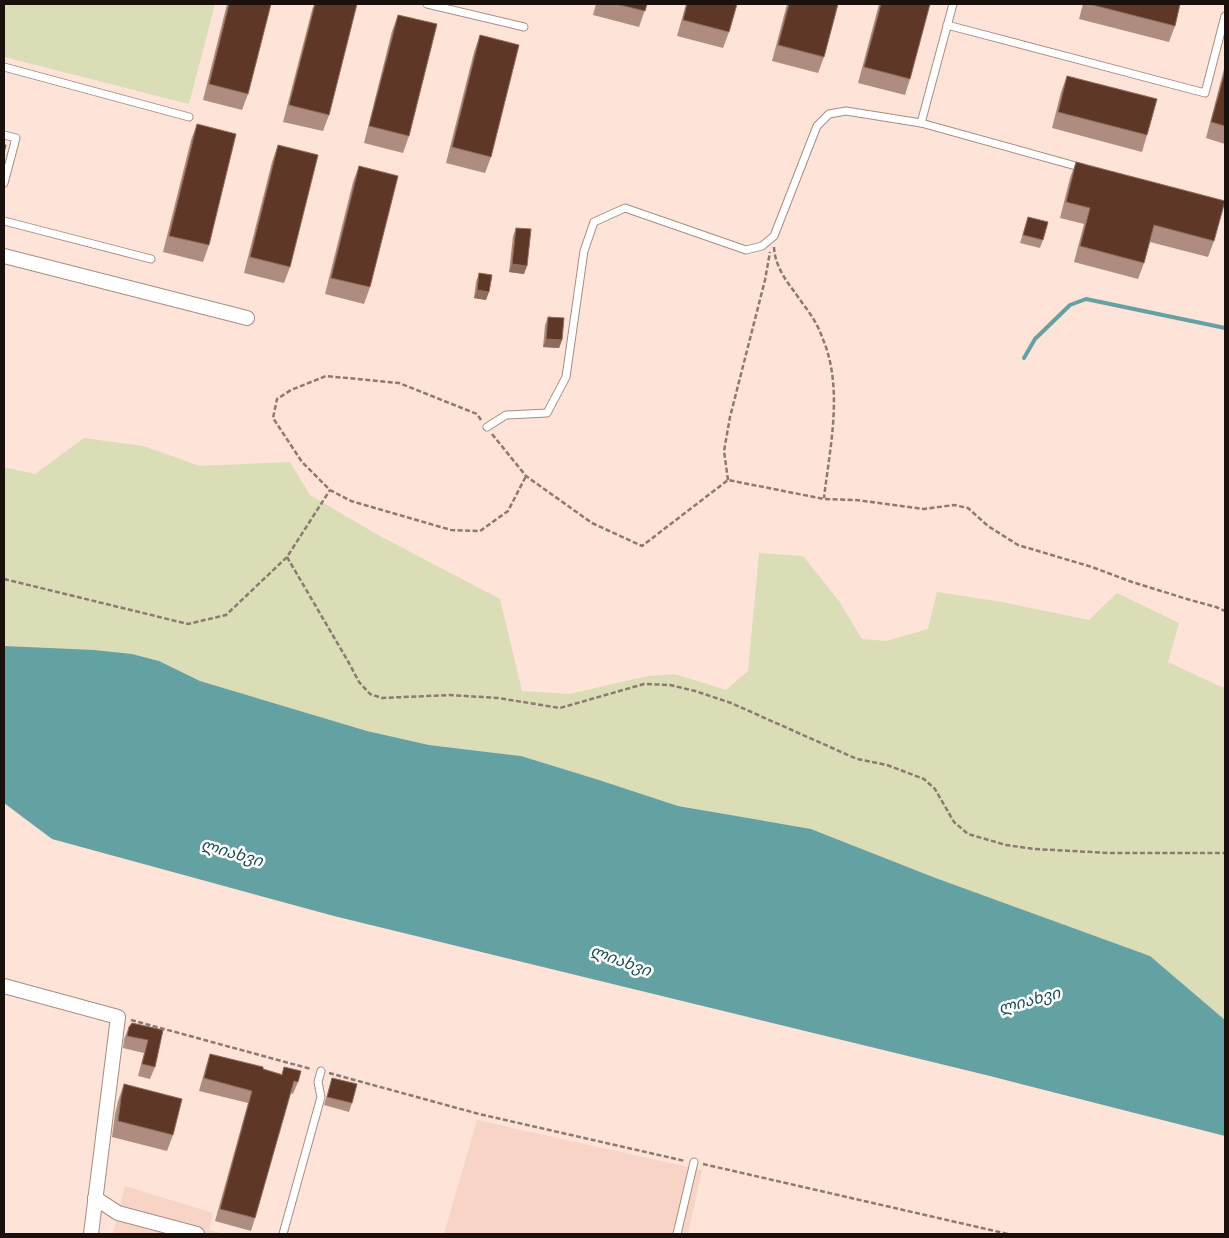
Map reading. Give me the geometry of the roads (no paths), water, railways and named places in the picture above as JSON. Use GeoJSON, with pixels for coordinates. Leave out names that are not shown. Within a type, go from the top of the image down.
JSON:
{"type":"FeatureCollection","features":[{"type":"Feature","properties":{"kind":"street"},"geometry":{"type":"LineString","coordinates":[[4,256],[247,318]]}},
{"type":"Feature","properties":{"kind":"street"},"geometry":{"type":"LineString","coordinates":[[4,986],[118,1017],[91,1234]]}},
{"type":"Feature","properties":{"kind":"street"},"geometry":{"type":"LineString","coordinates":[[95,1198],[118,1212],[197,1234]]}},
{"type":"Feature","properties":{"kind":"lane"},"geometry":{"type":"LineString","coordinates":[[428,4],[524,27]]}},
{"type":"Feature","properties":{"kind":"lane"},"geometry":{"type":"LineString","coordinates":[[921,123],[953,4]]}},
{"type":"Feature","properties":{"kind":"lane"},"geometry":{"type":"LineString","coordinates":[[947,25],[1205,93],[1225,16]]}},
{"type":"Feature","properties":{"kind":"lane"},"geometry":{"type":"LineString","coordinates":[[4,67],[189,117]]}},
{"type":"Feature","properties":{"kind":"lane"},"geometry":{"type":"LineString","coordinates":[[487,427],[506,415],[547,413],[566,377],[584,251],[594,222],[624,208],[746,250],[762,246],[774,236],[818,126],[829,114],[846,111],[921,123],[1092,171]]}},
{"type":"Feature","properties":{"kind":"lane"},"geometry":{"type":"LineString","coordinates":[[4,134],[16,138],[4,183]]}},
{"type":"Feature","properties":{"kind":"lane"},"geometry":{"type":"LineString","coordinates":[[4,221],[151,259]]}},
{"type":"Feature","properties":{"kind":"lane"},"geometry":{"type":"LineString","coordinates":[[283,1234],[321,1097],[318,1082],[322,1072]]}},
{"type":"Feature","properties":{"kind":"lane"},"geometry":{"type":"LineString","coordinates":[[677,1234],[694,1162]]}},
{"type":"Feature","properties":{"kind":"water","name":"ლიახვი"},"geometry":{"type":"Polygon","coordinates":[[[4,646],[94,650],[132,654],[159,661],[200,681],[367,731],[429,745],[521,756],[678,806],[811,829],[933,877],[1150,956],[1225,1020],[1225,1136],[990,1076],[334,916],[52,839],[4,803],[4,646]]]}},
{"type":"Feature","properties":{"kind":"waterway"},"geometry":{"type":"LineString","coordinates":[[1024,358],[1035,339],[1070,305],[1086,299],[1225,328]]}}]}
